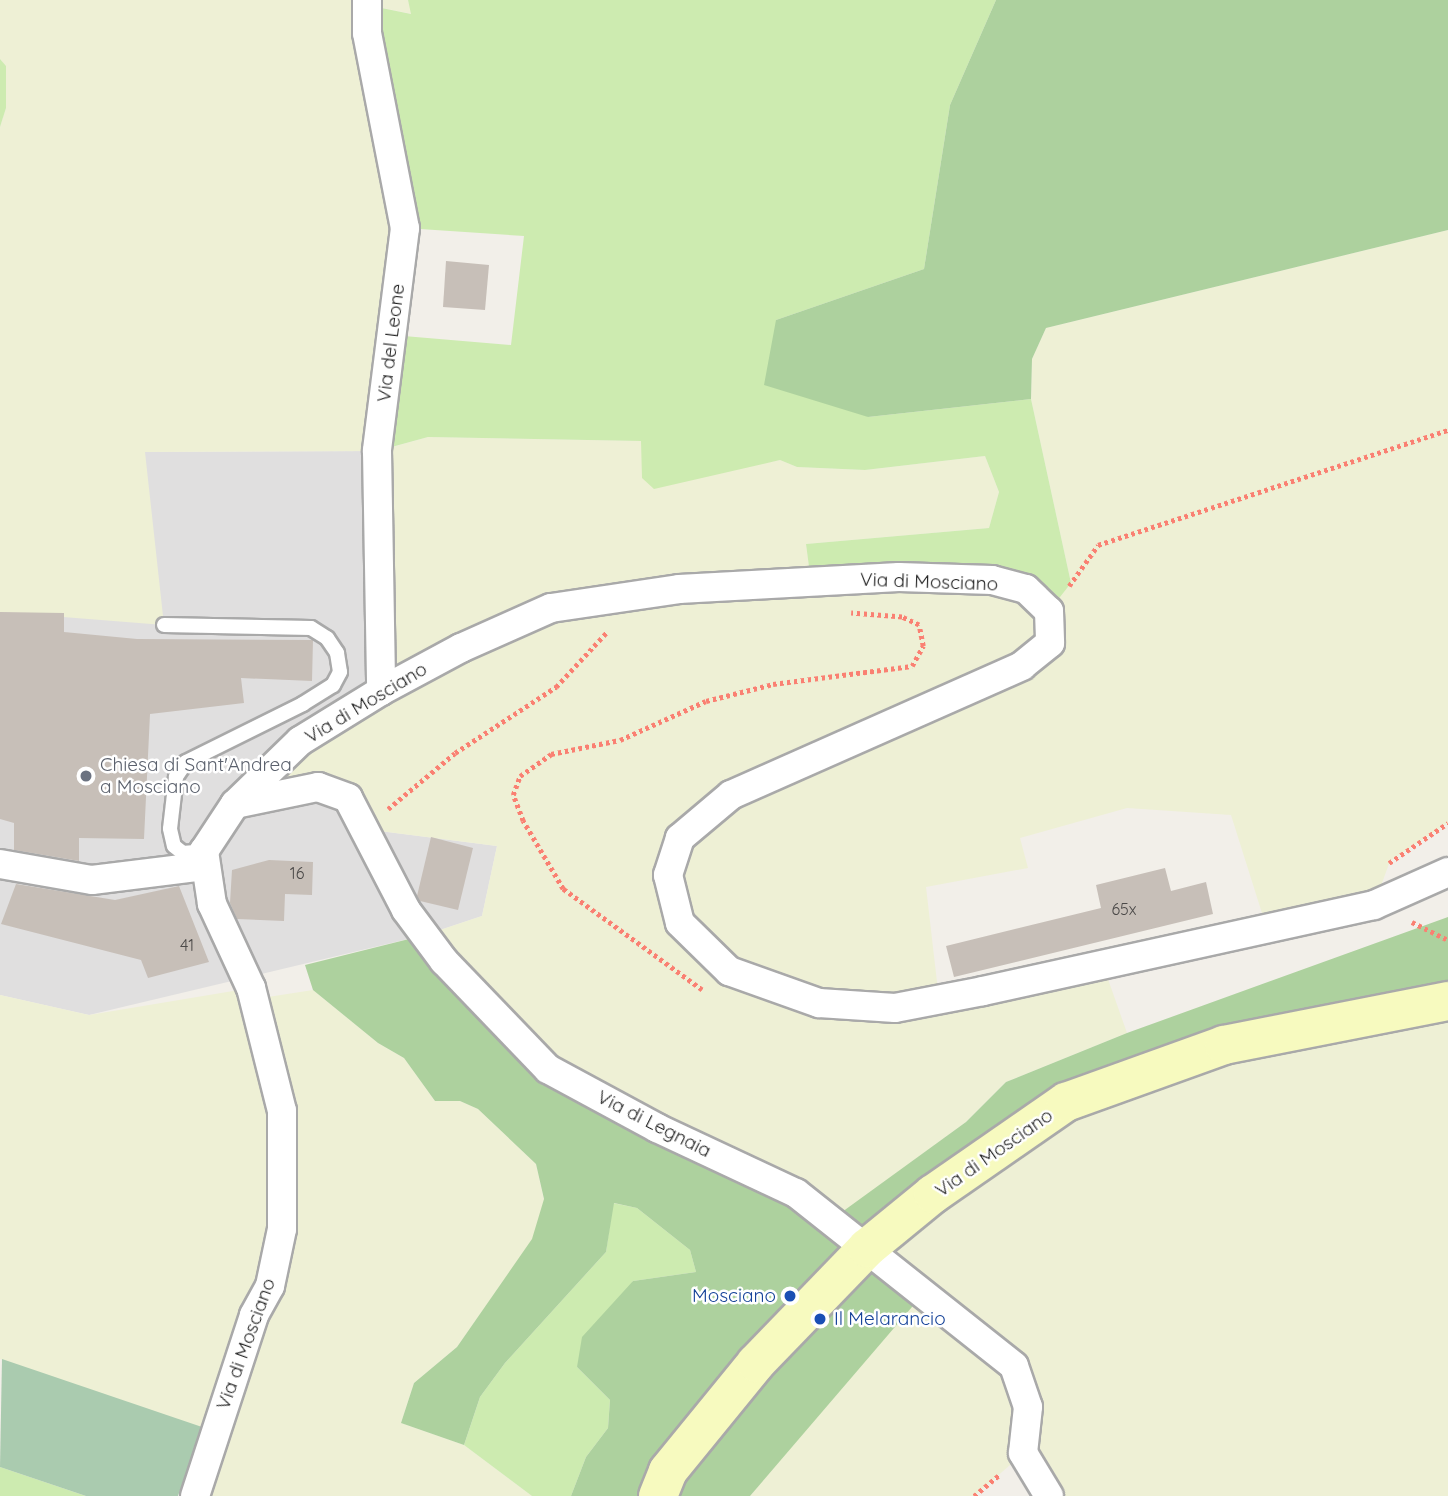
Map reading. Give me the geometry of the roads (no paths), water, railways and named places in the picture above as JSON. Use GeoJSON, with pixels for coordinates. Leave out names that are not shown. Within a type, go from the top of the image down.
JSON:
{"type":"FeatureCollection","features":[{"type":"Feature","properties":{"kind":"main road","name":"Via di Mosciano"},"geometry":{"type":"LineString","coordinates":[[657,1496],[668,1471],[755,1363],[867,1248],[933,1194],[1066,1102],[1224,1045],[1448,1000]]}},
{"type":"Feature","properties":{"kind":"street","name":"Via del Leone"},"geometry":{"type":"LineString","coordinates":[[367,0],[368,33],[405,228],[377,451],[380,691]]}},
{"type":"Feature","properties":{"kind":"street","name":"Via di Mosciano"},"geometry":{"type":"LineString","coordinates":[[195,1496],[254,1315],[270,1286],[282,1229],[282,1111],[251,988],[212,904],[204,859],[235,804],[300,741],[380,691],[551,608],[679,589],[899,577],[992,580],[1026,589],[1049,611],[1050,643],[1022,666],[731,795],[680,838],[668,875],[680,923],[729,971],[819,1003],[895,1008],[1374,905],[1448,872]]}},
{"type":"Feature","properties":{"kind":"street","name":"Via di Legnaia"},"geometry":{"type":"LineString","coordinates":[[235,804],[318,787],[348,798],[406,909],[444,961],[548,1069],[657,1128],[796,1193],[1014,1366],[1028,1407],[1023,1453],[1049,1496]]}},
{"type":"Feature","properties":{"kind":"street"},"geometry":{"type":"LineString","coordinates":[[0,864],[92,880],[204,859]]}},
{"type":"Feature","properties":{"kind":"lane"},"geometry":{"type":"LineString","coordinates":[[164,625],[311,628],[327,638],[337,653],[340,672],[333,685],[303,704],[186,762],[176,777],[170,829],[174,846],[183,853],[204,859]]}},
{"type":"Feature","properties":{"kind":"place","name":"Chiesa di Sant'Andrea a Mosciano"},"geometry":{"type":"Point","coordinates":[86,776]}},
{"type":"Feature","properties":{"kind":"place","name":"Mosciano"},"geometry":{"type":"Point","coordinates":[790,1296]}},
{"type":"Feature","properties":{"kind":"place","name":"Il Melarancio"},"geometry":{"type":"Point","coordinates":[820,1319]}}]}
